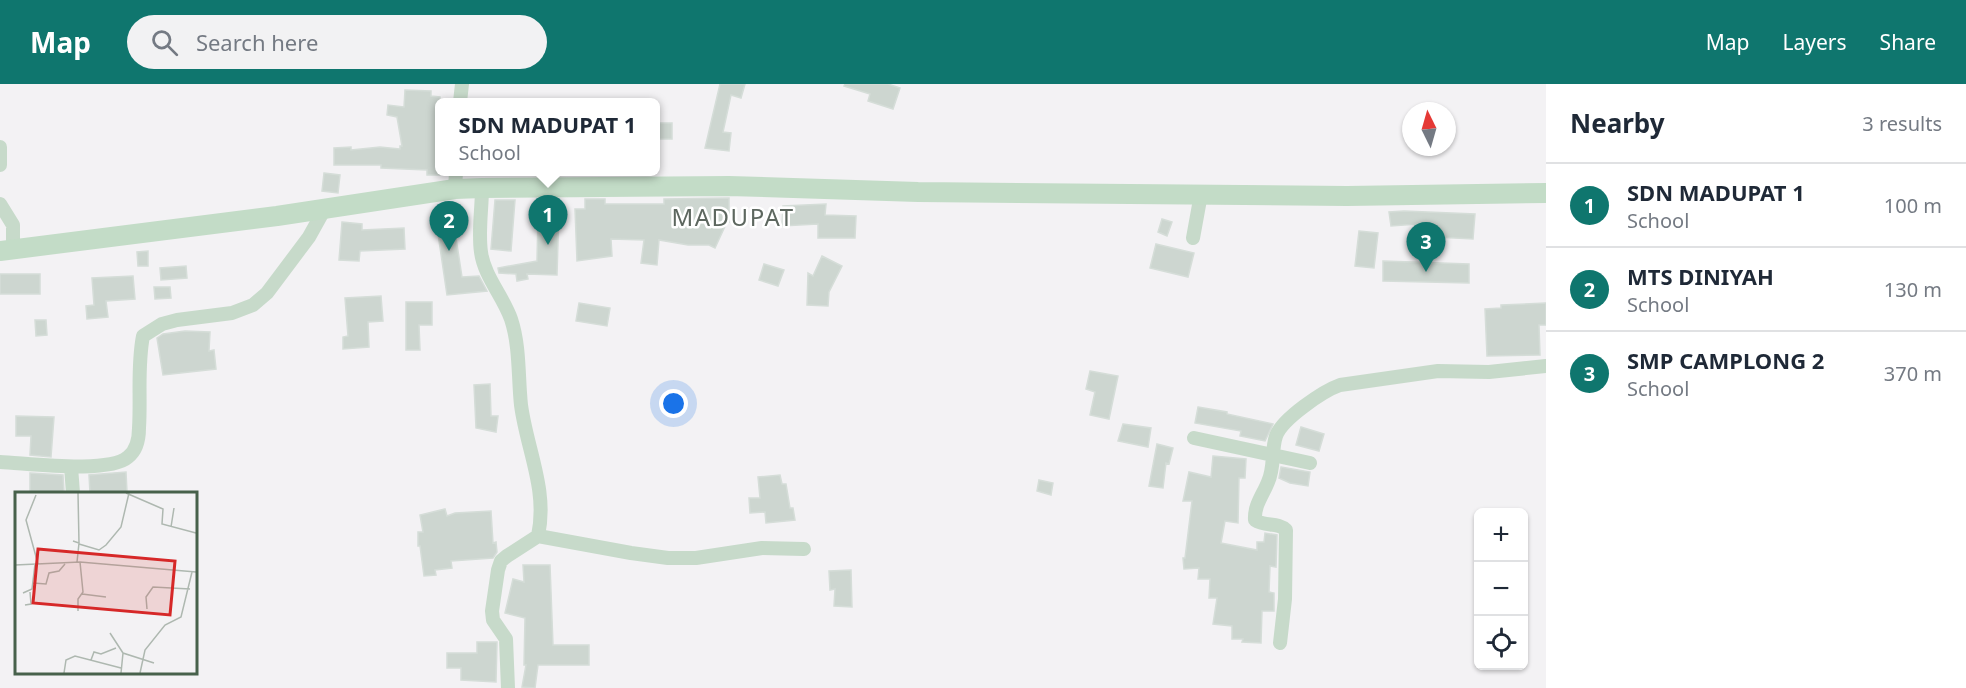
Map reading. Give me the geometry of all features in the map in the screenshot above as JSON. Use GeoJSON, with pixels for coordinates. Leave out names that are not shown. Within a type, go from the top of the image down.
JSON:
{"type":"FeatureCollection","features":[{"type":"Feature","properties":{"kind":"street"},"geometry":{"type":"LineString","coordinates":[[0,147],[0,165]]}},
{"type":"Feature","properties":{"kind":"street"},"geometry":{"type":"LineString","coordinates":[[0,204],[13,225],[6,250],[324,210],[456,180],[482,188],[729,186],[1025,194],[1347,196],[1546,193]]}},
{"type":"Feature","properties":{"kind":"street"},"geometry":{"type":"LineString","coordinates":[[482,188],[480,251],[484,267],[511,318],[516,342],[522,407],[541,492],[542,518],[538,536]]}},
{"type":"Feature","properties":{"kind":"street"},"geometry":{"type":"LineString","coordinates":[[1194,238],[1201,194]]}},
{"type":"Feature","properties":{"kind":"street"},"geometry":{"type":"LineString","coordinates":[[0,462],[71,466],[116,464],[127,458],[136,448],[139,430],[140,353],[143,336],[162,324],[232,313],[253,305],[267,293],[309,237],[324,210]]}},
{"type":"Feature","properties":{"kind":"street"},"geometry":{"type":"LineString","coordinates":[[1280,643],[1285,599],[1286,530],[1282,526],[1260,524],[1255,515],[1272,471],[1276,434],[1282,427],[1314,398],[1334,387],[1389,376],[1437,370],[1489,372],[1546,366]]}},
{"type":"Feature","properties":{"kind":"street"},"geometry":{"type":"LineString","coordinates":[[1194,438],[1310,463]]}},
{"type":"Feature","properties":{"kind":"street"},"geometry":{"type":"LineString","coordinates":[[71,466],[73,492]]}},
{"type":"Feature","properties":{"kind":"street"},"geometry":{"type":"LineString","coordinates":[[508,688],[506,639],[493,620],[492,611],[498,570],[501,561],[538,536],[668,558],[696,558],[762,548],[804,549]]}},
{"type":"Feature","properties":{"kind":"building"},"geometry":{"type":"Polygon","coordinates":[[[720,84],[745,84],[741,98],[731,95],[723,132],[731,133],[729,151],[705,148],[720,84]]]}},
{"type":"Feature","properties":{"kind":"building"},"geometry":{"type":"Polygon","coordinates":[[[845,84],[888,84],[900,88],[893,109],[868,101],[870,94],[844,86],[845,84]]]}},
{"type":"Feature","properties":{"kind":"building"},"geometry":{"type":"Polygon","coordinates":[[[405,90],[431,91],[431,96],[440,97],[435,98],[435,175],[427,175],[427,170],[381,168],[381,165],[334,165],[334,148],[400,149],[402,146],[397,117],[387,115],[388,105],[404,107],[405,90]]]}},
{"type":"Feature","properties":{"kind":"building"},"geometry":{"type":"Polygon","coordinates":[[[660,123],[672,123],[672,139],[660,139],[660,123]]]}},
{"type":"Feature","properties":{"kind":"building"},"geometry":{"type":"Polygon","coordinates":[[[324,173],[340,175],[338,193],[322,191],[324,173]]]}},
{"type":"Feature","properties":{"kind":"building"},"geometry":{"type":"Polygon","coordinates":[[[729,198],[729,222],[715,248],[709,245],[688,245],[659,240],[657,265],[641,263],[644,240],[611,239],[612,256],[577,261],[575,209],[585,209],[585,199],[605,199],[605,204],[664,204],[664,199],[729,198]]]}},
{"type":"Feature","properties":{"kind":"building"},"geometry":{"type":"Polygon","coordinates":[[[557,199],[559,209],[557,275],[527,274],[528,279],[517,281],[516,274],[499,273],[498,268],[537,261],[538,215],[541,215],[541,200],[557,199]]]}},
{"type":"Feature","properties":{"kind":"building"},"geometry":{"type":"Polygon","coordinates":[[[495,200],[515,200],[511,251],[491,249],[495,200]]]}},
{"type":"Feature","properties":{"kind":"building"},"geometry":{"type":"Polygon","coordinates":[[[826,204],[825,215],[856,216],[855,238],[818,238],[818,224],[782,226],[783,206],[826,204]]]}},
{"type":"Feature","properties":{"kind":"building"},"geometry":{"type":"Polygon","coordinates":[[[1389,212],[1475,214],[1473,239],[1417,236],[1418,224],[1391,226],[1389,212]]]}},
{"type":"Feature","properties":{"kind":"building"},"geometry":{"type":"Polygon","coordinates":[[[1162,219],[1172,222],[1167,236],[1158,232],[1162,219]]]}},
{"type":"Feature","properties":{"kind":"building"},"geometry":{"type":"Polygon","coordinates":[[[342,222],[362,224],[362,230],[404,228],[405,249],[360,251],[359,261],[339,260],[342,222]]]}},
{"type":"Feature","properties":{"kind":"building"},"geometry":{"type":"Polygon","coordinates":[[[454,225],[462,277],[479,276],[487,291],[447,295],[437,227],[454,225]]]}},
{"type":"Feature","properties":{"kind":"building"},"geometry":{"type":"Polygon","coordinates":[[[1359,231],[1378,233],[1374,268],[1355,266],[1359,231]]]}},
{"type":"Feature","properties":{"kind":"building"},"geometry":{"type":"Polygon","coordinates":[[[1156,244],[1194,253],[1188,277],[1150,268],[1156,244]]]}},
{"type":"Feature","properties":{"kind":"building"},"geometry":{"type":"Polygon","coordinates":[[[148,251],[148,266],[138,266],[137,252],[148,251]]]}},
{"type":"Feature","properties":{"kind":"building"},"geometry":{"type":"Polygon","coordinates":[[[822,256],[842,266],[829,292],[828,306],[807,305],[808,273],[813,276],[822,256]]]}},
{"type":"Feature","properties":{"kind":"building"},"geometry":{"type":"Polygon","coordinates":[[[1383,261],[1469,264],[1469,283],[1383,281],[1383,261]]]}},
{"type":"Feature","properties":{"kind":"building"},"geometry":{"type":"Polygon","coordinates":[[[764,264],[784,270],[778,286],[759,280],[764,264]]]}},
{"type":"Feature","properties":{"kind":"building"},"geometry":{"type":"Polygon","coordinates":[[[186,266],[187,278],[161,280],[160,268],[186,266]]]}},
{"type":"Feature","properties":{"kind":"building"},"geometry":{"type":"Polygon","coordinates":[[[0,274],[40,274],[40,294],[0,294],[0,274]]]}},
{"type":"Feature","properties":{"kind":"building"},"geometry":{"type":"Polygon","coordinates":[[[133,276],[135,299],[106,301],[108,317],[87,319],[86,306],[94,305],[92,278],[133,276]]]}},
{"type":"Feature","properties":{"kind":"building"},"geometry":{"type":"Polygon","coordinates":[[[154,287],[170,287],[171,298],[155,299],[154,287]]]}},
{"type":"Feature","properties":{"kind":"building"},"geometry":{"type":"Polygon","coordinates":[[[381,296],[383,321],[368,322],[369,347],[343,349],[343,337],[348,336],[345,298],[381,296]]]}},
{"type":"Feature","properties":{"kind":"building"},"geometry":{"type":"Polygon","coordinates":[[[406,302],[432,302],[432,325],[419,325],[420,350],[406,350],[406,302]]]}},
{"type":"Feature","properties":{"kind":"building"},"geometry":{"type":"Polygon","coordinates":[[[579,303],[610,308],[607,326],[576,321],[579,303]]]}},
{"type":"Feature","properties":{"kind":"building"},"geometry":{"type":"Polygon","coordinates":[[[1546,303],[1546,325],[1539,325],[1540,355],[1487,356],[1485,309],[1501,308],[1501,305],[1546,303]]]}},
{"type":"Feature","properties":{"kind":"building"},"geometry":{"type":"Polygon","coordinates":[[[35,320],[46,320],[47,335],[36,336],[35,320]]]}},
{"type":"Feature","properties":{"kind":"building"},"geometry":{"type":"Polygon","coordinates":[[[185,331],[210,332],[209,351],[214,350],[216,369],[163,375],[157,338],[163,334],[185,331]]]}},
{"type":"Feature","properties":{"kind":"building"},"geometry":{"type":"Polygon","coordinates":[[[1090,371],[1118,376],[1109,419],[1090,415],[1095,392],[1086,389],[1090,371]]]}},
{"type":"Feature","properties":{"kind":"building"},"geometry":{"type":"Polygon","coordinates":[[[490,384],[491,416],[498,416],[496,432],[476,428],[474,385],[490,384]]]}},
{"type":"Feature","properties":{"kind":"building"},"geometry":{"type":"Polygon","coordinates":[[[1198,407],[1273,424],[1265,441],[1240,436],[1241,431],[1195,423],[1198,407]]]}},
{"type":"Feature","properties":{"kind":"building"},"geometry":{"type":"Polygon","coordinates":[[[16,416],[54,417],[51,457],[30,455],[31,436],[16,436],[16,416]]]}},
{"type":"Feature","properties":{"kind":"building"},"geometry":{"type":"Polygon","coordinates":[[[1123,424],[1151,428],[1148,447],[1118,441],[1123,424]]]}},
{"type":"Feature","properties":{"kind":"building"},"geometry":{"type":"Polygon","coordinates":[[[1301,427],[1324,434],[1319,451],[1296,445],[1301,427]]]}},
{"type":"Feature","properties":{"kind":"building"},"geometry":{"type":"Polygon","coordinates":[[[1157,444],[1173,448],[1169,464],[1166,463],[1163,488],[1149,486],[1157,444]]]}},
{"type":"Feature","properties":{"kind":"building"},"geometry":{"type":"Polygon","coordinates":[[[1213,456],[1246,459],[1245,478],[1239,478],[1238,523],[1225,521],[1221,543],[1257,550],[1257,542],[1264,542],[1265,533],[1277,535],[1276,567],[1270,566],[1269,592],[1274,593],[1274,611],[1262,611],[1261,643],[1232,639],[1232,626],[1213,624],[1217,598],[1209,598],[1210,579],[1198,579],[1199,568],[1184,569],[1183,558],[1185,558],[1192,501],[1183,501],[1189,472],[1211,477],[1213,456]]]}},
{"type":"Feature","properties":{"kind":"building"},"geometry":{"type":"Polygon","coordinates":[[[1281,467],[1310,472],[1308,486],[1290,483],[1279,478],[1281,467]]]}},
{"type":"Feature","properties":{"kind":"building"},"geometry":{"type":"Polygon","coordinates":[[[126,472],[127,492],[90,492],[89,475],[126,472]]]}},
{"type":"Feature","properties":{"kind":"building"},"geometry":{"type":"Polygon","coordinates":[[[30,473],[63,475],[64,492],[30,492],[30,473]]]}},
{"type":"Feature","properties":{"kind":"building"},"geometry":{"type":"Polygon","coordinates":[[[780,475],[782,484],[786,484],[790,508],[793,508],[795,520],[766,523],[765,512],[750,513],[749,498],[760,498],[758,477],[780,475]]]}},
{"type":"Feature","properties":{"kind":"building"},"geometry":{"type":"Polygon","coordinates":[[[1039,480],[1053,483],[1051,495],[1037,491],[1039,480]]]}},
{"type":"Feature","properties":{"kind":"building"},"geometry":{"type":"Polygon","coordinates":[[[445,509],[447,516],[455,513],[491,511],[493,543],[496,542],[497,552],[493,558],[451,561],[452,568],[435,570],[436,575],[424,576],[420,546],[418,546],[418,532],[423,532],[420,515],[445,509]]]}},
{"type":"Feature","properties":{"kind":"building"},"geometry":{"type":"Polygon","coordinates":[[[523,565],[550,565],[553,645],[589,645],[589,665],[538,665],[535,688],[522,687],[526,665],[524,665],[525,618],[505,613],[513,579],[524,582],[523,565]]]}},
{"type":"Feature","properties":{"kind":"building"},"geometry":{"type":"Polygon","coordinates":[[[851,570],[852,607],[834,606],[835,589],[830,590],[829,571],[851,570]]]}},
{"type":"Feature","properties":{"kind":"building"},"geometry":{"type":"Polygon","coordinates":[[[477,642],[497,642],[496,682],[461,680],[461,668],[447,668],[447,653],[477,653],[477,642]]]}},
{"type":"Feature","properties":{"kind":"place","name":"SDN MADUPAT 1"},"geometry":{"type":"Point","coordinates":[548,245]}},
{"type":"Feature","properties":{"kind":"place","name":"MTS DINIYAH"},"geometry":{"type":"Point","coordinates":[449,251]}},
{"type":"Feature","properties":{"kind":"place","name":"SMP CAMPLONG 2"},"geometry":{"type":"Point","coordinates":[1426,272]}},
{"type":"Feature","properties":{"kind":"district","name":"MADUPAT"},"geometry":{"type":"Point","coordinates":[733,216]}}]}
